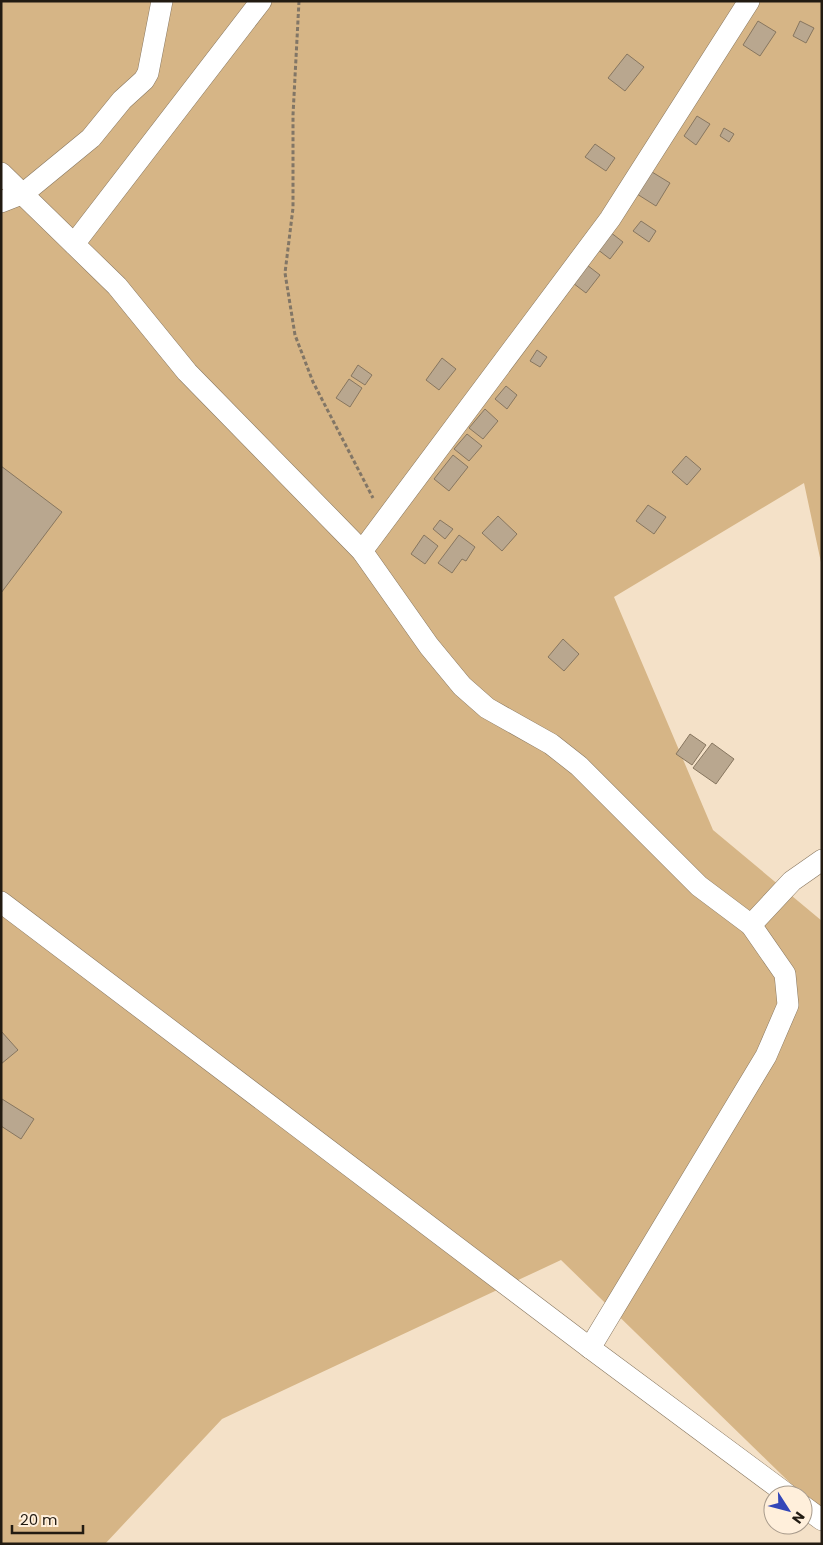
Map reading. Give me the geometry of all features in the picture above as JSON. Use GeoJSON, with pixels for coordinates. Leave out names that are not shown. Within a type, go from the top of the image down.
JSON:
{"type":"FeatureCollection","features":[{"type":"Feature","properties":{"kind":"street"},"geometry":{"type":"LineString","coordinates":[[1,202],[24,193],[91,138],[122,100],[144,80],[148,73],[162,1]]}},
{"type":"Feature","properties":{"kind":"street"},"geometry":{"type":"LineString","coordinates":[[74,244],[261,1]]}},
{"type":"Feature","properties":{"kind":"street"},"geometry":{"type":"LineString","coordinates":[[362,551],[610,219],[749,1]]}},
{"type":"Feature","properties":{"kind":"street"},"geometry":{"type":"LineString","coordinates":[[1,172],[117,286],[187,372],[362,551],[430,646],[462,686],[487,708],[551,744],[579,766],[699,886],[751,925],[786,974],[788,1005],[766,1056],[590,1348]]}},
{"type":"Feature","properties":{"kind":"street"},"geometry":{"type":"LineString","coordinates":[[751,925],[792,881],[822,860]]}},
{"type":"Feature","properties":{"kind":"street"},"geometry":{"type":"LineString","coordinates":[[1,902],[590,1348],[775,1485]]}},
{"type":"Feature","properties":{"kind":"path"},"geometry":{"type":"LineString","coordinates":[[299,1],[293,115],[293,208],[285,274],[295,334],[313,382],[384,521]]}},
{"type":"Feature","properties":{"kind":"shaded area"},"geometry":{"type":"Polygon","coordinates":[[[1,1],[822,1],[822,567],[804,483],[614,597],[713,830],[822,921],[822,1514],[813,1505],[813,1485],[792,1485],[561,1260],[222,1419],[105,1544],[1,1544],[1,1]]]}},
{"type":"Feature","properties":{"kind":"building"},"geometry":{"type":"Polygon","coordinates":[[[758,21],[776,32],[760,56],[743,45],[758,21]]]}},
{"type":"Feature","properties":{"kind":"building"},"geometry":{"type":"Polygon","coordinates":[[[800,21],[814,28],[806,43],[793,36],[800,21]]]}},
{"type":"Feature","properties":{"kind":"building"},"geometry":{"type":"Polygon","coordinates":[[[627,54],[644,67],[625,91],[608,78],[627,54]]]}},
{"type":"Feature","properties":{"kind":"building"},"geometry":{"type":"Polygon","coordinates":[[[697,116],[710,124],[696,145],[684,136],[697,116]]]}},
{"type":"Feature","properties":{"kind":"building"},"geometry":{"type":"Polygon","coordinates":[[[724,128],[734,134],[729,142],[720,136],[724,128]]]}},
{"type":"Feature","properties":{"kind":"building"},"geometry":{"type":"Polygon","coordinates":[[[595,144],[615,158],[606,171],[585,157],[595,144]]]}},
{"type":"Feature","properties":{"kind":"building"},"geometry":{"type":"Polygon","coordinates":[[[652,172],[670,183],[656,206],[637,194],[652,172]]]}},
{"type":"Feature","properties":{"kind":"building"},"geometry":{"type":"Polygon","coordinates":[[[641,221],[656,231],[649,242],[633,231],[641,221]]]}},
{"type":"Feature","properties":{"kind":"building"},"geometry":{"type":"Polygon","coordinates":[[[610,232],[623,242],[610,259],[597,249],[610,232]]]}},
{"type":"Feature","properties":{"kind":"building"},"geometry":{"type":"Polygon","coordinates":[[[583,262],[600,275],[586,293],[569,280],[583,262]]]}},
{"type":"Feature","properties":{"kind":"building"},"geometry":{"type":"Polygon","coordinates":[[[537,350],[547,357],[540,367],[530,361],[537,350]]]}},
{"type":"Feature","properties":{"kind":"building"},"geometry":{"type":"Polygon","coordinates":[[[442,358],[456,369],[439,390],[426,380],[442,358]]]}},
{"type":"Feature","properties":{"kind":"building"},"geometry":{"type":"Polygon","coordinates":[[[358,365],[372,375],[365,385],[351,376],[358,365]]]}},
{"type":"Feature","properties":{"kind":"building"},"geometry":{"type":"Polygon","coordinates":[[[349,379],[362,388],[350,407],[336,398],[349,379]]]}},
{"type":"Feature","properties":{"kind":"building"},"geometry":{"type":"Polygon","coordinates":[[[506,386],[517,395],[507,409],[495,399],[506,386]]]}},
{"type":"Feature","properties":{"kind":"building"},"geometry":{"type":"Polygon","coordinates":[[[485,409],[498,421],[483,439],[469,428],[485,409]]]}},
{"type":"Feature","properties":{"kind":"building"},"geometry":{"type":"Polygon","coordinates":[[[467,434],[482,446],[469,461],[454,449],[467,434]]]}},
{"type":"Feature","properties":{"kind":"building"},"geometry":{"type":"Polygon","coordinates":[[[453,455],[468,467],[449,491],[434,479],[453,455]]]}},
{"type":"Feature","properties":{"kind":"building"},"geometry":{"type":"Polygon","coordinates":[[[686,456],[701,469],[687,485],[672,472],[686,456]]]}},
{"type":"Feature","properties":{"kind":"building"},"geometry":{"type":"Polygon","coordinates":[[[1,466],[62,512],[1,593],[1,466]]]}},
{"type":"Feature","properties":{"kind":"building"},"geometry":{"type":"Polygon","coordinates":[[[648,505],[666,517],[654,534],[636,521],[648,505]]]}},
{"type":"Feature","properties":{"kind":"building"},"geometry":{"type":"Polygon","coordinates":[[[498,516],[517,534],[502,551],[482,533],[498,516]]]}},
{"type":"Feature","properties":{"kind":"building"},"geometry":{"type":"Polygon","coordinates":[[[440,520],[453,529],[445,539],[433,529],[440,520]]]}},
{"type":"Feature","properties":{"kind":"building"},"geometry":{"type":"Polygon","coordinates":[[[424,535],[438,546],[425,564],[411,554],[424,535]]]}},
{"type":"Feature","properties":{"kind":"building"},"geometry":{"type":"Polygon","coordinates":[[[459,535],[475,547],[466,561],[462,559],[452,573],[438,563],[459,535]]]}},
{"type":"Feature","properties":{"kind":"building"},"geometry":{"type":"Polygon","coordinates":[[[563,639],[579,654],[564,671],[548,657],[563,639]]]}},
{"type":"Feature","properties":{"kind":"building"},"geometry":{"type":"Polygon","coordinates":[[[690,734],[706,745],[692,765],[676,754],[690,734]]]}},
{"type":"Feature","properties":{"kind":"building"},"geometry":{"type":"Polygon","coordinates":[[[712,743],[734,759],[716,784],[693,768],[712,743]]]}},
{"type":"Feature","properties":{"kind":"building"},"geometry":{"type":"Polygon","coordinates":[[[1,1031],[18,1050],[1,1064],[1,1031]]]}},
{"type":"Feature","properties":{"kind":"building"},"geometry":{"type":"Polygon","coordinates":[[[2,1099],[34,1119],[21,1139],[1,1126],[2,1099]]]}}]}
